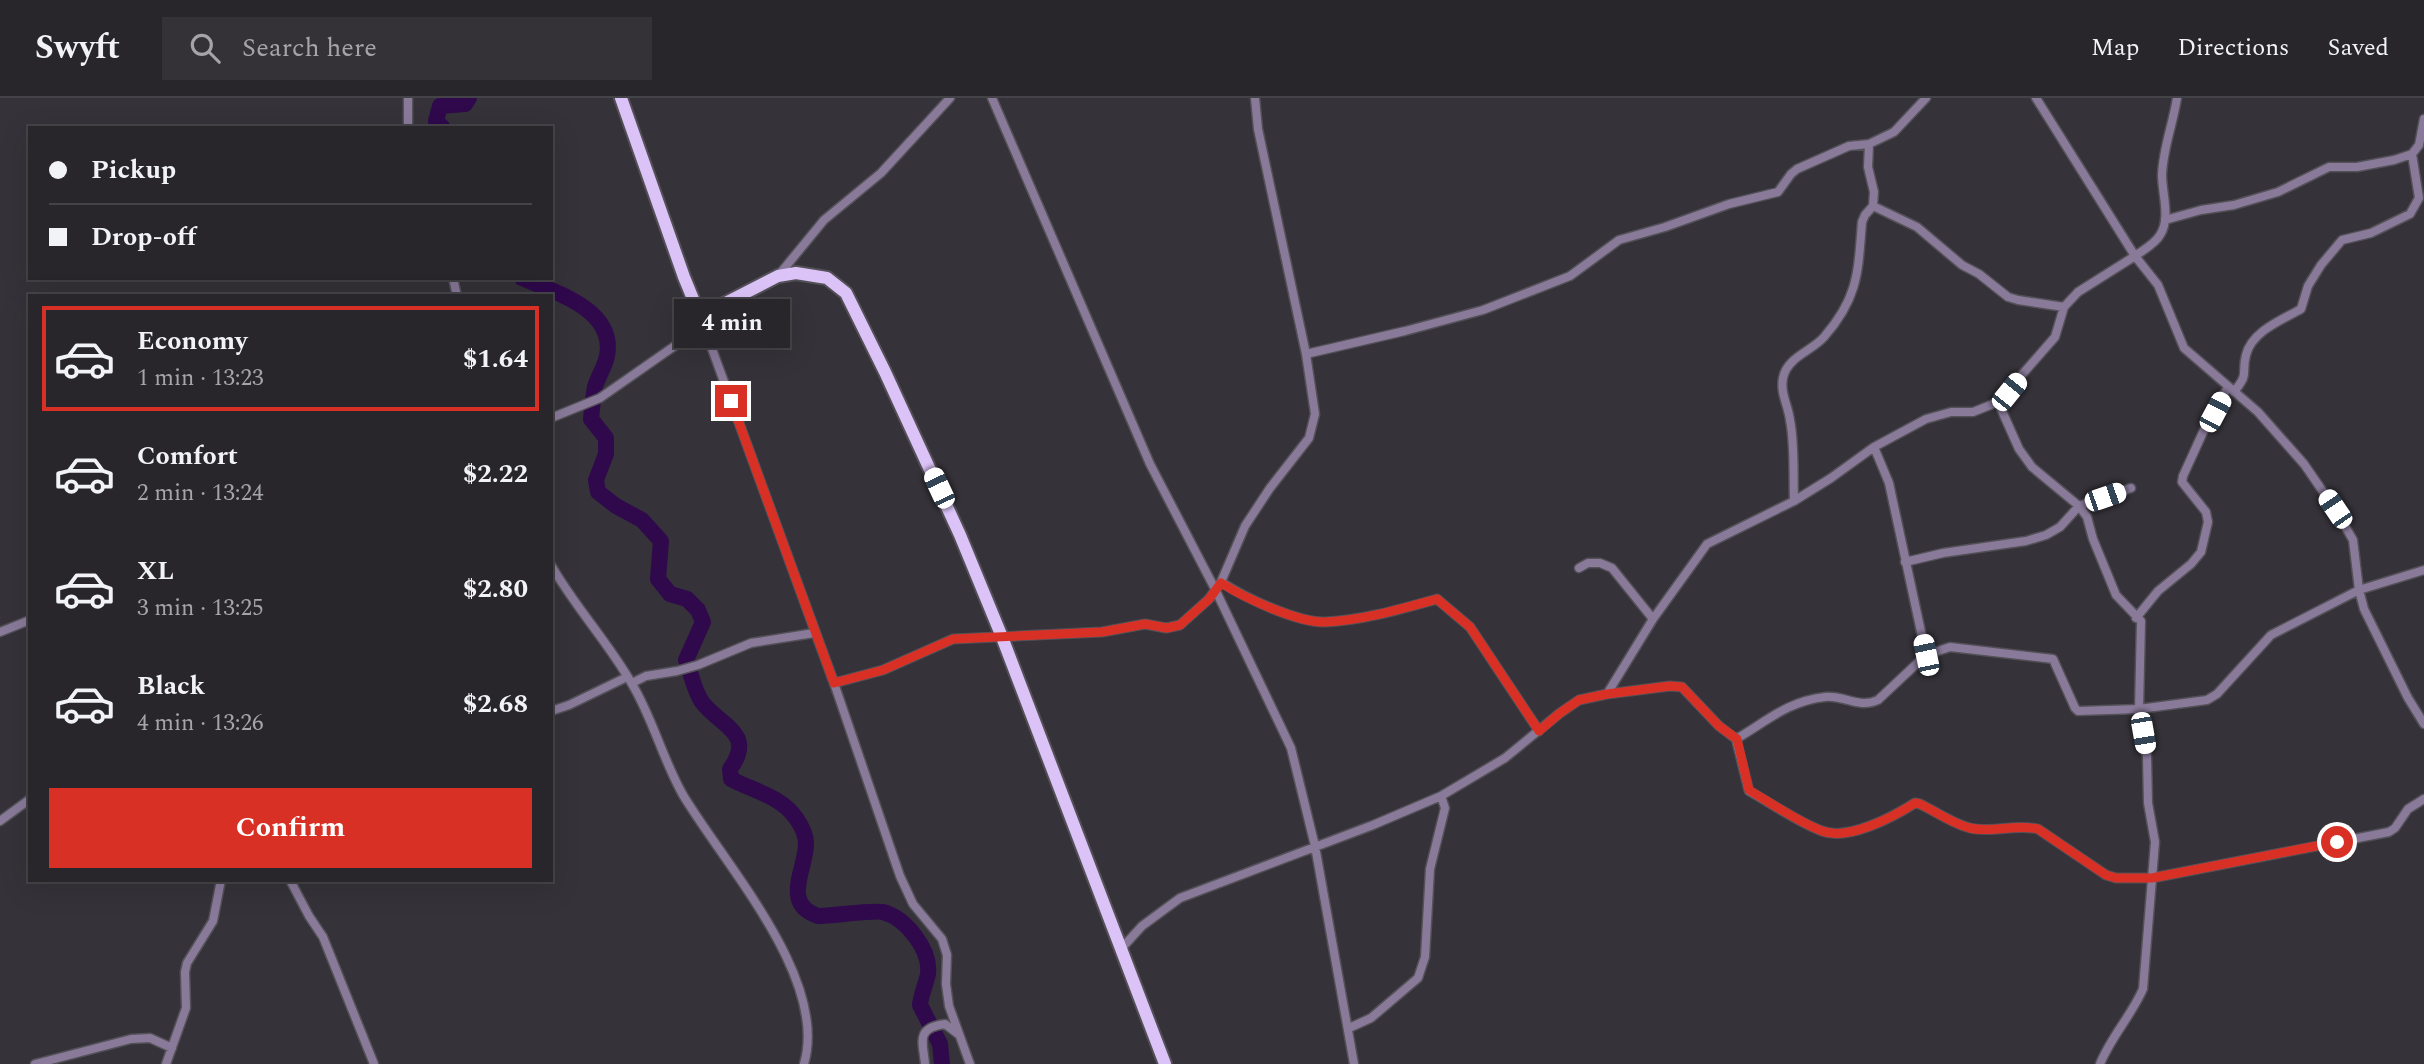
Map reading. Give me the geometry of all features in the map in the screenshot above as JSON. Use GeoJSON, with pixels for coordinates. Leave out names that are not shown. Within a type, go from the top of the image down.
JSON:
{"type":"FeatureCollection","features":[{"type":"Feature","properties":{"kind":"main road"},"geometry":{"type":"LineString","coordinates":[[621,98],[701,319],[778,276],[814,274],[827,278],[846,293],[886,372],[1002,637],[1165,1064]]}},
{"type":"Feature","properties":{"kind":"street"},"geometry":{"type":"LineString","coordinates":[[408,98],[408,126]]}},
{"type":"Feature","properties":{"kind":"street"},"geometry":{"type":"LineString","coordinates":[[778,276],[824,220],[881,173],[950,98]]}},
{"type":"Feature","properties":{"kind":"street"},"geometry":{"type":"LineString","coordinates":[[992,98],[1150,464],[1218,586],[1291,748],[1315,846],[1354,1064]]}},
{"type":"Feature","properties":{"kind":"street"},"geometry":{"type":"LineString","coordinates":[[834,683],[883,670],[953,639],[1102,632],[1145,624],[1167,628],[1180,625],[1209,599],[1218,586],[1245,526],[1270,488],[1309,438],[1314,427],[1315,414],[1306,354],[1258,129],[1255,98]]}},
{"type":"Feature","properties":{"kind":"street"},"geometry":{"type":"LineString","coordinates":[[1306,354],[1483,310],[1570,276],[1619,240],[1729,204],[1778,192],[1797,169],[1849,146],[1869,144],[1894,132],[1926,98]]}},
{"type":"Feature","properties":{"kind":"street"},"geometry":{"type":"LineString","coordinates":[[2036,98],[2135,256],[2158,285],[2184,348],[2258,412],[2304,464],[2335,509],[2353,540],[2359,590],[2375,631],[2408,698],[2424,723]]}},
{"type":"Feature","properties":{"kind":"street"},"geometry":{"type":"LineString","coordinates":[[1607,694],[1653,619],[1707,544],[1794,501],[1874,447],[1926,419],[1951,412],[1973,412],[1998,402],[2055,337],[2064,307],[2078,292],[2135,256],[2162,233],[2165,220],[2162,173],[2177,98]]}},
{"type":"Feature","properties":{"kind":"street"},"geometry":{"type":"LineString","coordinates":[[2165,220],[2278,192],[2329,167],[2357,167],[2412,154],[2420,145],[2424,119]]}},
{"type":"Feature","properties":{"kind":"street"},"geometry":{"type":"LineString","coordinates":[[1794,501],[1791,429],[1783,394],[1783,378],[1787,366],[1823,339],[1845,309],[1857,281],[1862,222],[1873,206],[1874,192],[1868,167],[1869,144]]}},
{"type":"Feature","properties":{"kind":"street"},"geometry":{"type":"LineString","coordinates":[[2136,618],[2158,591],[2191,564],[2201,552],[2208,522],[2206,512],[2182,482],[2204,430],[2231,390],[2245,379],[2246,354],[2259,333],[2301,309],[2308,286],[2342,240],[2371,233],[2410,214],[2419,198],[2412,154]]}},
{"type":"Feature","properties":{"kind":"street"},"geometry":{"type":"LineString","coordinates":[[1873,206],[1917,227],[1962,265],[1979,274],[2008,297],[2064,307]]}},
{"type":"Feature","properties":{"kind":"street"},"geometry":{"type":"LineString","coordinates":[[553,417],[600,398],[676,345],[701,319],[834,683],[900,876],[913,904],[942,939],[947,955],[946,984],[949,1006],[970,1064]]}},
{"type":"Feature","properties":{"kind":"street"},"geometry":{"type":"LineString","coordinates":[[1998,402],[2019,449],[2032,467],[2079,506],[2087,517],[2116,595],[2141,621],[2139,709],[2147,757],[2148,803],[2155,842],[2143,989],[2135,1007],[2106,1048],[2100,1064]]}},
{"type":"Feature","properties":{"kind":"street"},"geometry":{"type":"LineString","coordinates":[[1874,447],[1889,483],[1926,655]]}},
{"type":"Feature","properties":{"kind":"street"},"geometry":{"type":"LineString","coordinates":[[1905,562],[2036,538],[2060,527],[2079,506],[2131,488]]}},
{"type":"Feature","properties":{"kind":"street"},"geometry":{"type":"LineString","coordinates":[[1579,568],[1588,563],[1600,563],[1612,568],[1653,619]]}},
{"type":"Feature","properties":{"kind":"street"},"geometry":{"type":"LineString","coordinates":[[553,568],[629,680],[682,793],[770,927],[792,969],[808,1020],[808,1052],[804,1064]]}},
{"type":"Feature","properties":{"kind":"street"},"geometry":{"type":"LineString","coordinates":[[1737,739],[1792,704],[1829,697],[1869,704],[1878,700],[1926,655],[1950,647],[2053,659],[2078,711],[2139,709],[2207,700],[2217,694],[2271,635],[2359,590],[2424,570]]}},
{"type":"Feature","properties":{"kind":"street"},"geometry":{"type":"LineString","coordinates":[[1218,586],[1303,619],[1324,622],[1385,614],[1437,599],[1470,627],[1539,731]]}},
{"type":"Feature","properties":{"kind":"street"},"geometry":{"type":"LineString","coordinates":[[0,632],[28,621]]}},
{"type":"Feature","properties":{"kind":"street"},"geometry":{"type":"LineString","coordinates":[[553,710],[629,680],[698,665],[751,643],[814,633]]}},
{"type":"Feature","properties":{"kind":"street"},"geometry":{"type":"LineString","coordinates":[[1121,949],[1142,926],[1181,898],[1236,879],[1441,796],[1505,758],[1579,700],[1670,686],[1682,687],[1719,726],[1737,739],[1749,790],[1823,832],[1850,831],[1890,819],[1915,803],[1969,828],[2026,826],[2038,829],[2106,875],[2116,878],[2152,878],[2389,832],[2408,809],[2424,799]]}},
{"type":"Feature","properties":{"kind":"street"},"geometry":{"type":"LineString","coordinates":[[1349,1028],[1371,1018],[1418,978],[1425,957],[1430,869],[1445,808],[1441,796]]}},
{"type":"Feature","properties":{"kind":"street"},"geometry":{"type":"LineString","coordinates":[[0,821],[28,800]]}},
{"type":"Feature","properties":{"kind":"street"},"geometry":{"type":"LineString","coordinates":[[166,1064],[186,1009],[187,963],[213,921],[220,882]]}},
{"type":"Feature","properties":{"kind":"street"},"geometry":{"type":"LineString","coordinates":[[291,882],[323,937],[374,1064]]}},
{"type":"Feature","properties":{"kind":"street"},"geometry":{"type":"LineString","coordinates":[[925,1064],[920,1044],[924,1032],[935,1025],[945,1024],[960,1036]]}},
{"type":"Feature","properties":{"kind":"street"},"geometry":{"type":"LineString","coordinates":[[36,1064],[131,1039],[150,1038],[172,1048]]}},
{"type":"Feature","properties":{"kind":"waterway"},"geometry":{"type":"LineString","coordinates":[[441,126],[436,121],[440,106],[465,104],[469,98]]}},
{"type":"Feature","properties":{"kind":"waterway"},"geometry":{"type":"LineString","coordinates":[[527,280],[580,305],[602,326],[607,340],[607,356],[595,387],[591,419],[606,438],[606,454],[596,480],[598,492],[616,506],[642,520],[661,541],[658,579],[670,594],[687,599],[698,610],[703,622],[686,660],[699,698],[738,739],[737,757],[730,769],[731,779],[783,804],[800,824],[806,844],[798,895],[807,910],[818,916],[883,912],[892,915],[915,936],[928,965],[920,1005],[940,1044],[942,1064]]}},
{"type":"Feature","properties":{"kind":"route"},"geometry":{"type":"LineString","coordinates":[[731,401],[834,683],[883,670],[953,639],[1102,632],[1145,624],[1167,628],[1180,625],[1209,599],[1221,583],[1241,595],[1303,619],[1324,622],[1385,614],[1437,599],[1470,627],[1539,731],[1579,700],[1628,691],[1682,687],[1719,726],[1737,739],[1749,790],[1823,832],[1850,831],[1890,819],[1915,803],[1969,828],[2026,826],[2038,829],[2106,875],[2116,878],[2152,878],[2337,842]]}}]}
